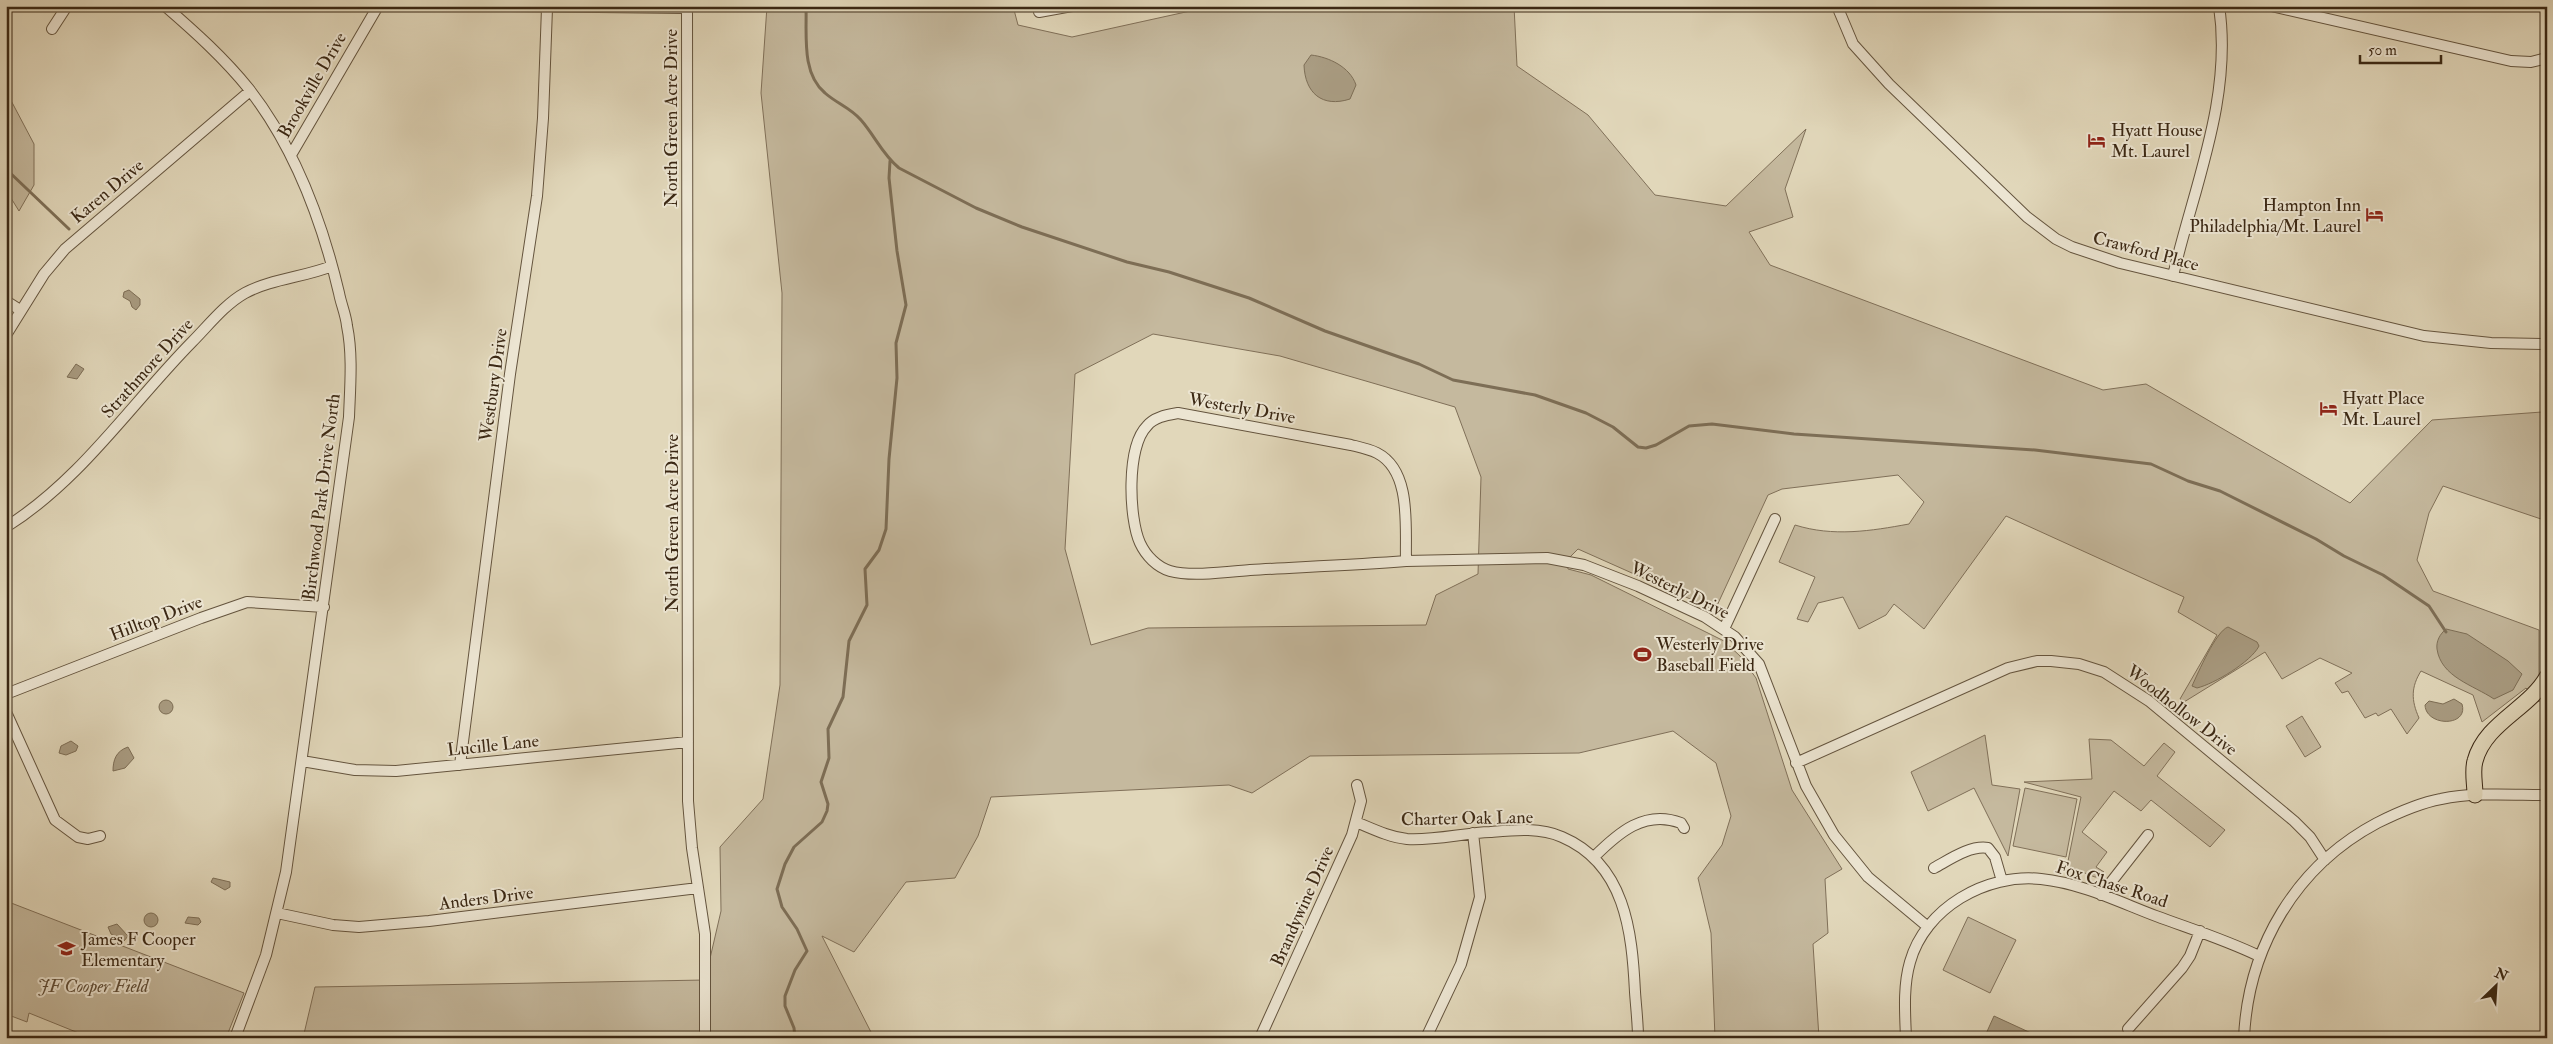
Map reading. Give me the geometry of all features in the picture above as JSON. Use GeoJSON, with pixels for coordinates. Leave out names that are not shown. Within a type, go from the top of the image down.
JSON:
{"type":"FeatureCollection","features":[{"type":"Feature","properties":{"kind":"highway"},"geometry":{"type":"LineString","coordinates":[[2475,795],[2475,762],[2481,747],[2492,732],[2525,704],[2547,676]]}},
{"type":"Feature","properties":{"kind":"street"},"geometry":{"type":"LineString","coordinates":[[52,29],[67,6]]}},
{"type":"Feature","properties":{"kind":"street","name":"Birchwood Park Drive North"},"geometry":{"type":"LineString","coordinates":[[165,6],[200,36],[250,91],[272,121],[291,155],[316,212],[348,327],[349,418],[286,872],[266,955],[235,1038]]}},
{"type":"Feature","properties":{"kind":"street","name":"Brookville Drive"},"geometry":{"type":"LineString","coordinates":[[291,155],[378,6]]}},
{"type":"Feature","properties":{"kind":"street"},"geometry":{"type":"LineString","coordinates":[[509,6],[547,8],[687,7]]}},
{"type":"Feature","properties":{"kind":"street"},"geometry":{"type":"LineString","coordinates":[[1039,12],[1072,6]]}},
{"type":"Feature","properties":{"kind":"street","name":"Crawford Place"},"geometry":{"type":"LineString","coordinates":[[1837,6],[1853,44],[1889,84],[2027,217],[2056,239],[2088,253],[2173,276],[2424,336],[2491,343],[2547,344]]}},
{"type":"Feature","properties":{"kind":"street"},"geometry":{"type":"LineString","coordinates":[[2173,276],[2217,102],[2223,57],[2220,6]]}},
{"type":"Feature","properties":{"kind":"street"},"geometry":{"type":"LineString","coordinates":[[2271,6],[2498,59],[2522,62],[2547,58]]}},
{"type":"Feature","properties":{"kind":"street","name":"North Green Acre Drive"},"geometry":{"type":"LineString","coordinates":[[687,7],[688,801],[692,848],[705,934],[706,1038]]}},
{"type":"Feature","properties":{"kind":"street","name":"Westbury Drive"},"geometry":{"type":"LineString","coordinates":[[460,765],[510,374],[537,196],[543,118],[547,8]]}},
{"type":"Feature","properties":{"kind":"street","name":"Karen Drive"},"geometry":{"type":"LineString","coordinates":[[6,335],[48,267],[65,248],[250,91]]}},
{"type":"Feature","properties":{"kind":"street","name":"Strathmore Drive"},"geometry":{"type":"LineString","coordinates":[[6,527],[59,486],[85,461],[178,357],[231,303],[245,293],[261,287],[332,266]]}},
{"type":"Feature","properties":{"kind":"street"},"geometry":{"type":"LineString","coordinates":[[6,302],[20,310]]}},
{"type":"Feature","properties":{"kind":"street","name":"Westerly Drive"},"geometry":{"type":"LineString","coordinates":[[1406,560],[1400,481],[1391,464],[1378,454],[1351,445],[1178,413],[1165,415],[1150,423],[1136,441],[1132,459],[1132,482],[1139,541],[1151,559],[1169,571],[1190,573],[1289,569],[1406,560],[1527,557],[1566,561],[1602,571],[1638,586],[1724,629],[1748,649],[1759,664],[1767,680],[1796,763],[1824,819],[1856,864],[1884,892],[1928,927]]}},
{"type":"Feature","properties":{"kind":"street"},"geometry":{"type":"LineString","coordinates":[[1724,629],[1775,519]]}},
{"type":"Feature","properties":{"kind":"street","name":"Hilltop Drive"},"geometry":{"type":"LineString","coordinates":[[6,694],[247,602],[324,607]]}},
{"type":"Feature","properties":{"kind":"street","name":"Woodhollow Drive"},"geometry":{"type":"LineString","coordinates":[[1796,763],[1994,673],[2037,661],[2079,664],[2104,672],[2149,701],[2294,821],[2310,837],[2325,860]]}},
{"type":"Feature","properties":{"kind":"street"},"geometry":{"type":"LineString","coordinates":[[6,712],[54,820],[78,837],[88,839],[100,836]]}},
{"type":"Feature","properties":{"kind":"street","name":"Lucille Lane"},"geometry":{"type":"LineString","coordinates":[[302,761],[363,770],[396,771],[688,742]]}},
{"type":"Feature","properties":{"kind":"street","name":"Brandywine Drive"},"geometry":{"type":"LineString","coordinates":[[1260,1038],[1335,876],[1356,822],[1361,800],[1357,785]]}},
{"type":"Feature","properties":{"kind":"street"},"geometry":{"type":"LineString","coordinates":[[2244,1038],[2249,992],[2259,956],[2274,924],[2289,900],[2325,860],[2351,839],[2389,817],[2440,799],[2475,795],[2547,795]]}},
{"type":"Feature","properties":{"kind":"street"},"geometry":{"type":"LineString","coordinates":[[1594,857],[1622,831],[1639,823],[1665,818],[1681,823],[1684,828]]}},
{"type":"Feature","properties":{"kind":"street","name":"Charter Oak Lane"},"geometry":{"type":"LineString","coordinates":[[1356,822],[1390,836],[1406,839],[1534,830],[1562,836],[1594,857],[1616,886],[1625,910],[1632,950],[1638,1038]]}},
{"type":"Feature","properties":{"kind":"street"},"geometry":{"type":"LineString","coordinates":[[1426,1038],[1461,964],[1480,897],[1473,833]]}},
{"type":"Feature","properties":{"kind":"street"},"geometry":{"type":"LineString","coordinates":[[2101,895],[2148,835]]}},
{"type":"Feature","properties":{"kind":"street"},"geometry":{"type":"LineString","coordinates":[[1934,868],[1967,852],[1982,847],[1988,848],[1995,857],[2002,881]]}},
{"type":"Feature","properties":{"kind":"street","name":"Fox Chase Road"},"geometry":{"type":"LineString","coordinates":[[1906,1038],[1905,994],[1908,969],[1915,947],[1928,927],[1957,900],[1987,884],[2021,878],[2047,879],[2101,895],[2200,931],[2259,956]]}},
{"type":"Feature","properties":{"kind":"street","name":"Anders Drive"},"geometry":{"type":"LineString","coordinates":[[277,913],[333,925],[359,927],[429,922],[698,888]]}},
{"type":"Feature","properties":{"kind":"street"},"geometry":{"type":"LineString","coordinates":[[2128,1029],[2182,968],[2190,956],[2200,931]]}},
{"type":"Feature","properties":{"kind":"green space"},"geometry":{"type":"Polygon","coordinates":[[[767,6],[1013,6],[1018,25],[1072,37],[1213,6],[1514,6],[1517,66],[1588,115],[1655,195],[1726,206],[1806,129],[1785,189],[1793,217],[1749,232],[1770,265],[2103,390],[2146,384],[2350,503],[2432,420],[2542,412],[2541,519],[2443,486],[2429,513],[2417,560],[2433,591],[2539,630],[2539,702],[2526,688],[2482,722],[2473,695],[2421,671],[2415,683],[2413,694],[2419,718],[2407,734],[2391,709],[2378,716],[2376,713],[2365,718],[2348,691],[2342,693],[2335,683],[2352,673],[2320,658],[2282,679],[2265,652],[2184,702],[2180,699],[2217,635],[2178,612],[2184,597],[2006,516],[1924,629],[1894,604],[1886,615],[1859,629],[1843,597],[1818,603],[1808,622],[1797,619],[1815,577],[1779,562],[1795,525],[1809,529],[1838,532],[1895,527],[1909,524],[1924,502],[1898,475],[1782,489],[1768,495],[1715,610],[1578,549],[1567,560],[1568,569],[1591,575],[1724,641],[1740,656],[1756,678],[1792,790],[1842,869],[1825,879],[1828,933],[1813,944],[1819,1038],[1715,1038],[1711,933],[1698,878],[1722,845],[1731,816],[1716,763],[1673,731],[1579,753],[1310,756],[1252,793],[1229,785],[991,797],[978,836],[955,878],[906,882],[854,952],[822,936],[874,1038],[303,1038],[315,987],[705,980],[721,911],[720,847],[763,799],[780,685],[782,293],[761,93],[767,6]],[[1153,334],[1075,374],[1065,549],[1091,645],[1148,628],[1426,625],[1436,595],[1478,574],[1481,477],[1455,407],[1280,356],[1153,334]]]}},
{"type":"Feature","properties":{"kind":"green space"},"geometry":{"type":"Polygon","coordinates":[[[6,91],[34,144],[34,185],[19,211],[6,190],[6,91]]]}},
{"type":"Feature","properties":{"kind":"green space"},"geometry":{"type":"Polygon","coordinates":[[[2302,716],[2321,747],[2305,757],[2286,726],[2302,716]]]}},
{"type":"Feature","properties":{"kind":"green space"},"geometry":{"type":"Polygon","coordinates":[[[1985,735],[1992,785],[2020,789],[2008,856],[1974,788],[1928,811],[1911,772],[1985,735]]]}},
{"type":"Feature","properties":{"kind":"green space"},"geometry":{"type":"Polygon","coordinates":[[[2089,739],[2111,740],[2144,766],[2164,743],[2175,752],[2157,776],[2225,830],[2210,847],[2151,800],[2141,811],[2114,791],[2082,832],[2107,852],[2096,867],[2104,872],[2095,877],[2067,866],[2081,797],[2024,782],[2092,779],[2089,739]]]}},
{"type":"Feature","properties":{"kind":"green space"},"geometry":{"type":"Polygon","coordinates":[[[2025,788],[2077,799],[2066,857],[2013,846],[2025,788]]]}},
{"type":"Feature","properties":{"kind":"green space","name":"JF Cooper Field"},"geometry":{"type":"Polygon","coordinates":[[[6,901],[244,993],[226,1038],[91,1038],[29,1013],[27,1022],[6,1014],[6,901]]]}},
{"type":"Feature","properties":{"kind":"green space"},"geometry":{"type":"Polygon","coordinates":[[[1968,917],[2016,940],[1990,993],[1943,970],[1968,917]]]}},
{"type":"Feature","properties":{"kind":"shaded area"},"geometry":{"type":"Polygon","coordinates":[[[1311,55],[1332,61],[1349,73],[1356,85],[1350,99],[1331,101],[1323,100],[1317,96],[1305,75],[1304,65],[1311,55]]]}},
{"type":"Feature","properties":{"kind":"shaded area"},"geometry":{"type":"Polygon","coordinates":[[[129,290],[140,299],[140,305],[136,310],[132,307],[130,301],[123,297],[124,292],[129,290]]]}},
{"type":"Feature","properties":{"kind":"shaded area"},"geometry":{"type":"Polygon","coordinates":[[[76,364],[84,369],[77,379],[67,377],[76,364]]]}},
{"type":"Feature","properties":{"kind":"shaded area"},"geometry":{"type":"Polygon","coordinates":[[[2228,627],[2257,642],[2259,646],[2248,659],[2222,677],[2204,686],[2197,688],[2192,686],[2213,644],[2223,630],[2228,627]]]}},
{"type":"Feature","properties":{"kind":"shaded area"},"geometry":{"type":"Polygon","coordinates":[[[2446,629],[2467,634],[2508,661],[2522,674],[2513,690],[2494,699],[2451,673],[2440,659],[2437,649],[2439,638],[2446,629]]]}},
{"type":"Feature","properties":{"kind":"shaded area"},"geometry":{"type":"Polygon","coordinates":[[[2454,699],[2462,704],[2462,712],[2454,720],[2439,720],[2427,712],[2425,705],[2429,701],[2443,704],[2454,699]]]}},
{"type":"Feature","properties":{"kind":"shaded area"},"geometry":{"type":"Polygon","coordinates":[[[166,700],[171,702],[173,707],[171,712],[166,714],[161,712],[159,707],[161,702],[166,700]]]}},
{"type":"Feature","properties":{"kind":"shaded area"},"geometry":{"type":"Polygon","coordinates":[[[71,741],[78,746],[76,751],[66,755],[59,753],[61,746],[71,741]]]}},
{"type":"Feature","properties":{"kind":"shaded area"},"geometry":{"type":"Polygon","coordinates":[[[128,747],[134,758],[125,768],[113,771],[116,756],[128,747]]]}},
{"type":"Feature","properties":{"kind":"shaded area"},"geometry":{"type":"Polygon","coordinates":[[[213,878],[230,882],[230,887],[225,890],[211,882],[213,878]]]}},
{"type":"Feature","properties":{"kind":"shaded area"},"geometry":{"type":"Polygon","coordinates":[[[151,913],[156,915],[158,920],[156,925],[151,927],[146,925],[144,920],[146,915],[151,913]]]}},
{"type":"Feature","properties":{"kind":"shaded area"},"geometry":{"type":"Polygon","coordinates":[[[188,917],[199,918],[201,922],[198,925],[185,923],[188,917]]]}},
{"type":"Feature","properties":{"kind":"shaded area"},"geometry":{"type":"Polygon","coordinates":[[[117,924],[128,936],[124,941],[111,934],[108,927],[117,924]]]}},
{"type":"Feature","properties":{"kind":"shaded area"},"geometry":{"type":"Polygon","coordinates":[[[1994,1016],[2031,1033],[2029,1038],[1985,1036],[1994,1016]]]}},
{"type":"Feature","properties":{"kind":"waterway"},"geometry":{"type":"LineString","coordinates":[[806,6],[807,52],[812,75],[817,85],[857,116],[888,157],[899,168],[976,208],[1022,227],[1127,262],[1169,272],[1249,298],[1325,331],[1419,364],[1453,380],[1535,395],[1586,413],[1613,427],[1638,447],[1646,448],[1656,445],[1689,426],[1712,424],[1794,434],[2035,450],[2151,464],[2188,481],[2220,491],[2383,575],[2429,606],[2446,632]]}},
{"type":"Feature","properties":{"kind":"waterway"},"geometry":{"type":"LineString","coordinates":[[795,1038],[794,1028],[785,1006],[785,996],[795,970],[807,951],[797,929],[782,907],[777,889],[785,864],[794,847],[822,822],[827,811],[828,804],[821,782],[829,758],[828,729],[843,697],[849,641],[867,605],[865,569],[879,550],[886,529],[889,459],[897,378],[896,343],[906,305],[897,251],[889,178],[890,161]]}},
{"type":"Feature","properties":{"kind":"waterway"},"geometry":{"type":"LineString","coordinates":[[6,169],[69,229]]}},
{"type":"Feature","properties":{"kind":"place","name":"Hyatt House Mt. Laurel"},"geometry":{"type":"Point","coordinates":[2097,140]}},
{"type":"Feature","properties":{"kind":"place","name":"Hampton Inn Philadelphia/Mt. Laurel"},"geometry":{"type":"Point","coordinates":[2375,215]}},
{"type":"Feature","properties":{"kind":"place","name":"Hyatt Place Mt. Laurel"},"geometry":{"type":"Point","coordinates":[2328,408]}},
{"type":"Feature","properties":{"kind":"place","name":"Westerly Drive Baseball Field"},"geometry":{"type":"Point","coordinates":[1642,654]}},
{"type":"Feature","properties":{"kind":"place","name":"James F Cooper Elementary"},"geometry":{"type":"Point","coordinates":[67,949]}}]}
